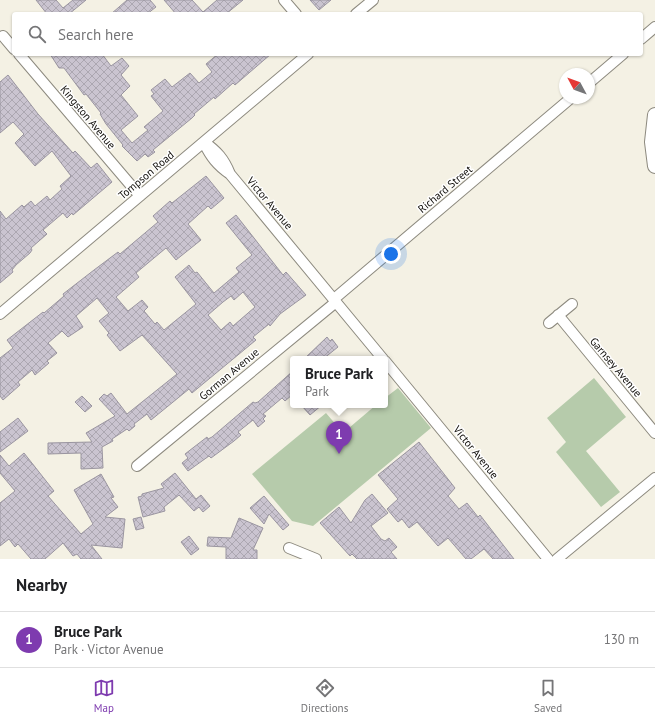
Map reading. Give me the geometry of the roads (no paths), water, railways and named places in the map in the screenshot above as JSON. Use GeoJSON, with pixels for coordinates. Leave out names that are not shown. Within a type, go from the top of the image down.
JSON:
{"type":"FeatureCollection","features":[{"type":"Feature","properties":{"kind":"street"},"geometry":{"type":"LineString","coordinates":[[284,0],[294,12]]}},
{"type":"Feature","properties":{"kind":"street"},"geometry":{"type":"LineString","coordinates":[[358,12],[373,0]]}},
{"type":"Feature","properties":{"kind":"street"},"geometry":{"type":"LineString","coordinates":[[643,37],[655,27]]}},
{"type":"Feature","properties":{"kind":"street"},"geometry":{"type":"LineString","coordinates":[[3,36],[12,47]]}},
{"type":"Feature","properties":{"kind":"street","name":"Kingston Avenue"},"geometry":{"type":"LineString","coordinates":[[21,56],[140,196]]}},
{"type":"Feature","properties":{"kind":"street","name":"Tompson Road"},"geometry":{"type":"LineString","coordinates":[[0,314],[306,56]]}},
{"type":"Feature","properties":{"kind":"street"},"geometry":{"type":"LineString","coordinates":[[595,78],[621,56]]}},
{"type":"Feature","properties":{"kind":"street","name":"Richard Street"},"geometry":{"type":"LineString","coordinates":[[335,300],[564,104]]}},
{"type":"Feature","properties":{"kind":"street"},"geometry":{"type":"LineString","coordinates":[[655,115],[652,142],[655,166]]}},
{"type":"Feature","properties":{"kind":"street","name":"Victor Avenue"},"geometry":{"type":"LineString","coordinates":[[204,142],[210,155],[219,167],[230,174],[381,356]]}},
{"type":"Feature","properties":{"kind":"street","name":"Gorman Avenue"},"geometry":{"type":"LineString","coordinates":[[137,466],[335,300]]}},
{"type":"Feature","properties":{"kind":"street"},"geometry":{"type":"LineString","coordinates":[[549,323],[572,304]]}},
{"type":"Feature","properties":{"kind":"street","name":"Garnsey Avenue"},"geometry":{"type":"LineString","coordinates":[[558,316],[655,433]]}},
{"type":"Feature","properties":{"kind":"street","name":"Victor Avenue"},"geometry":{"type":"LineString","coordinates":[[388,365],[548,559]]}},
{"type":"Feature","properties":{"kind":"street"},"geometry":{"type":"LineString","coordinates":[[557,559],[655,478]]}},
{"type":"Feature","properties":{"kind":"street"},"geometry":{"type":"LineString","coordinates":[[289,548],[316,559]]}},
{"type":"Feature","properties":{"kind":"place","name":"Bruce Park"},"geometry":{"type":"Point","coordinates":[339,454]}}]}
